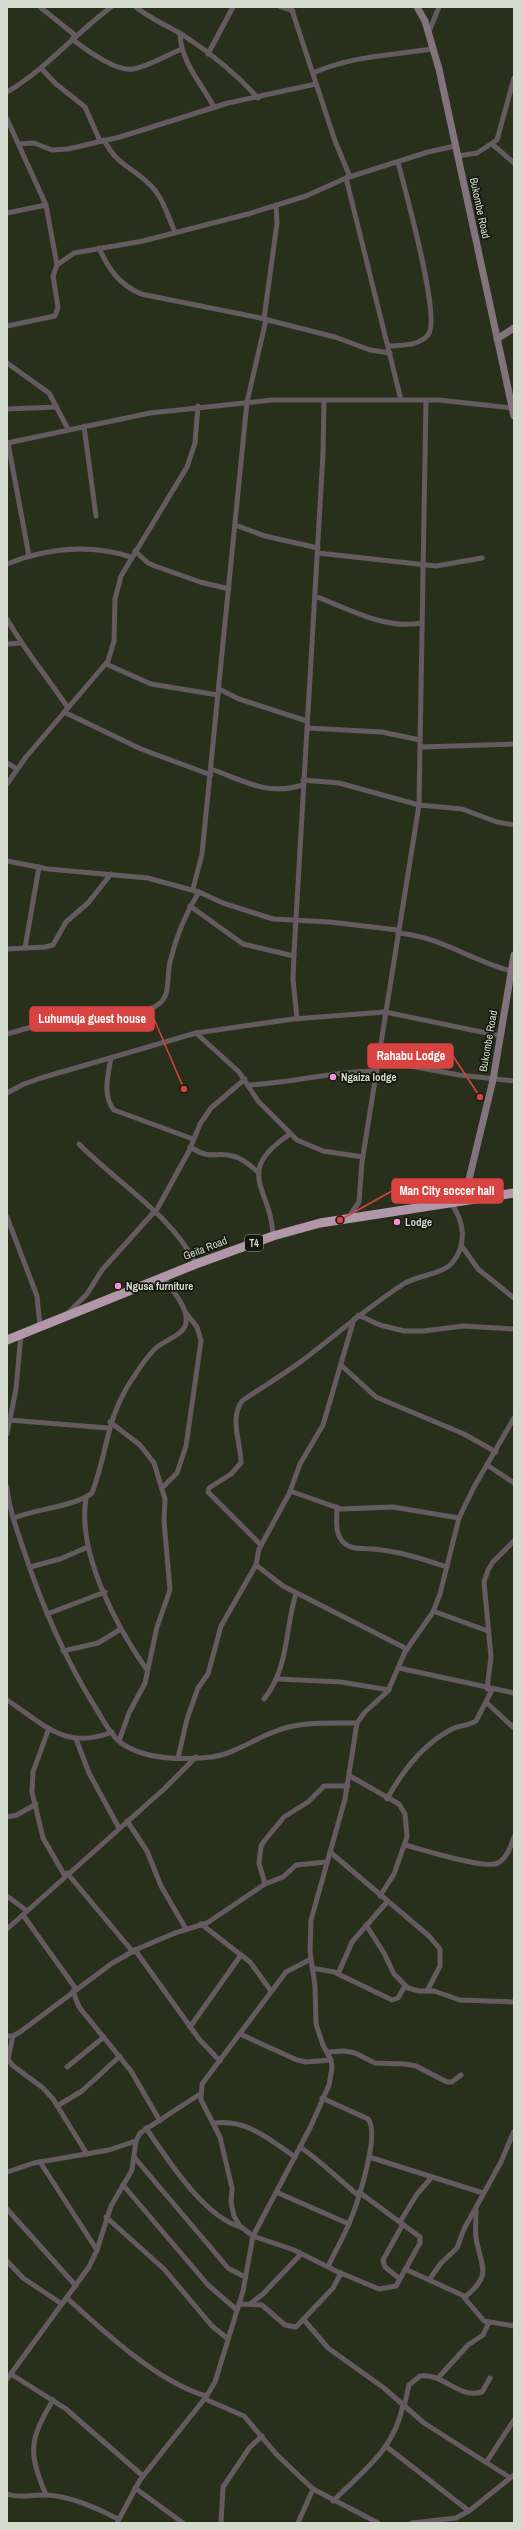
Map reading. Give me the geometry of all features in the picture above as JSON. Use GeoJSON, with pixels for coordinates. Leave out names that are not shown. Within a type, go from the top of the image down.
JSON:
{"type":"FeatureCollection","features":[{"type":"Feature","properties":{"kind":"highway","name":"Geita Road"},"geometry":{"type":"LineString","coordinates":[[7,1340],[196,1264],[273,1236],[320,1223],[514,1192]]}},
{"type":"Feature","properties":{"kind":"main road","name":"Bukombe Road"},"geometry":{"type":"LineString","coordinates":[[417,7],[433,50],[456,146],[513,412]]}},
{"type":"Feature","properties":{"kind":"main road"},"geometry":{"type":"LineString","coordinates":[[497,339],[514,328]]}},
{"type":"Feature","properties":{"kind":"main road","name":"Bukombe Road"},"geometry":{"type":"LineString","coordinates":[[464,1200],[493,1080],[512,975],[514,955]]}},
{"type":"Feature","properties":{"kind":"street"},"geometry":{"type":"LineString","coordinates":[[40,7],[74,38],[106,62],[126,69],[138,68],[182,49]]}},
{"type":"Feature","properties":{"kind":"street"},"geometry":{"type":"LineString","coordinates":[[7,92],[41,68],[111,7]]}},
{"type":"Feature","properties":{"kind":"street"},"geometry":{"type":"LineString","coordinates":[[136,7],[145,15],[180,34],[208,54],[244,83],[258,98]]}},
{"type":"Feature","properties":{"kind":"street"},"geometry":{"type":"LineString","coordinates":[[208,54],[233,7]]}},
{"type":"Feature","properties":{"kind":"street"},"geometry":{"type":"LineString","coordinates":[[281,7],[292,9],[348,178],[401,400]]}},
{"type":"Feature","properties":{"kind":"street"},"geometry":{"type":"LineString","coordinates":[[428,34],[439,7]]}},
{"type":"Feature","properties":{"kind":"street"},"geometry":{"type":"LineString","coordinates":[[180,34],[182,49],[187,64],[214,107]]}},
{"type":"Feature","properties":{"kind":"street"},"geometry":{"type":"LineString","coordinates":[[313,73],[330,65],[353,60],[433,50]]}},
{"type":"Feature","properties":{"kind":"street"},"geometry":{"type":"LineString","coordinates":[[41,68],[56,84],[82,104],[102,140],[120,162],[148,183],[155,191],[165,208],[175,232]]}},
{"type":"Feature","properties":{"kind":"street"},"geometry":{"type":"LineString","coordinates":[[458,156],[477,153],[497,140],[514,78]]}},
{"type":"Feature","properties":{"kind":"street"},"geometry":{"type":"LineString","coordinates":[[19,144],[34,143],[52,150],[59,150],[102,140],[214,107],[316,84]]}},
{"type":"Feature","properties":{"kind":"street"},"geometry":{"type":"LineString","coordinates":[[7,119],[46,205],[57,265],[53,276],[58,307],[55,316],[7,326]]}},
{"type":"Feature","properties":{"kind":"street"},"geometry":{"type":"LineString","coordinates":[[492,144],[514,163]]}},
{"type":"Feature","properties":{"kind":"street"},"geometry":{"type":"LineString","coordinates":[[57,265],[74,253],[144,241],[306,196],[348,178],[456,146]]}},
{"type":"Feature","properties":{"kind":"street"},"geometry":{"type":"LineString","coordinates":[[388,346],[417,342],[428,335],[432,327],[432,312],[419,245],[398,162]]}},
{"type":"Feature","properties":{"kind":"street"},"geometry":{"type":"LineString","coordinates":[[192,890],[201,865],[248,402],[265,319],[277,223],[276,204]]}},
{"type":"Feature","properties":{"kind":"street"},"geometry":{"type":"LineString","coordinates":[[7,214],[46,205]]}},
{"type":"Feature","properties":{"kind":"street"},"geometry":{"type":"LineString","coordinates":[[99,248],[108,268],[119,281],[141,294],[265,319],[330,335],[370,350],[390,353]]}},
{"type":"Feature","properties":{"kind":"street"},"geometry":{"type":"LineString","coordinates":[[7,363],[49,393],[68,430]]}},
{"type":"Feature","properties":{"kind":"street"},"geometry":{"type":"LineString","coordinates":[[29,556],[7,443],[84,426],[198,406],[272,400],[426,400],[489,404],[513,412]]}},
{"type":"Feature","properties":{"kind":"street"},"geometry":{"type":"LineString","coordinates":[[297,1019],[294,956],[297,922],[303,782],[318,551],[324,400]]}},
{"type":"Feature","properties":{"kind":"street"},"geometry":{"type":"LineString","coordinates":[[347,1219],[359,1202],[363,1157],[419,805],[426,400]]}},
{"type":"Feature","properties":{"kind":"street"},"geometry":{"type":"LineString","coordinates":[[7,784],[66,710],[106,664],[114,641],[117,587],[131,557],[187,468],[195,443],[198,406]]}},
{"type":"Feature","properties":{"kind":"street"},"geometry":{"type":"LineString","coordinates":[[7,409],[57,407]]}},
{"type":"Feature","properties":{"kind":"street"},"geometry":{"type":"LineString","coordinates":[[84,426],[96,516]]}},
{"type":"Feature","properties":{"kind":"street"},"geometry":{"type":"LineString","coordinates":[[235,525],[265,536],[318,551],[424,565],[449,565],[482,558]]}},
{"type":"Feature","properties":{"kind":"street"},"geometry":{"type":"LineString","coordinates":[[7,564],[29,556],[57,550],[93,549],[131,557]]}},
{"type":"Feature","properties":{"kind":"street"},"geometry":{"type":"LineString","coordinates":[[135,551],[148,563],[155,566],[200,582],[229,589]]}},
{"type":"Feature","properties":{"kind":"street"},"geometry":{"type":"LineString","coordinates":[[315,596],[370,618],[409,625],[422,623]]}},
{"type":"Feature","properties":{"kind":"street"},"geometry":{"type":"LineString","coordinates":[[7,619],[21,643],[45,673],[66,710],[141,749],[256,787],[279,790],[303,782],[339,783],[419,805],[462,809],[497,822],[514,825]]}},
{"type":"Feature","properties":{"kind":"street"},"geometry":{"type":"LineString","coordinates":[[7,644],[21,643]]}},
{"type":"Feature","properties":{"kind":"street"},"geometry":{"type":"LineString","coordinates":[[106,664],[152,684],[218,696]]}},
{"type":"Feature","properties":{"kind":"street"},"geometry":{"type":"LineString","coordinates":[[219,689],[239,699],[307,721]]}},
{"type":"Feature","properties":{"kind":"street"},"geometry":{"type":"LineString","coordinates":[[307,728],[382,732],[420,740]]}},
{"type":"Feature","properties":{"kind":"street"},"geometry":{"type":"LineString","coordinates":[[421,747],[514,744]]}},
{"type":"Feature","properties":{"kind":"street"},"geometry":{"type":"LineString","coordinates":[[7,763],[17,770]]}},
{"type":"Feature","properties":{"kind":"street"},"geometry":{"type":"LineString","coordinates":[[7,861],[39,867],[148,878],[200,892],[223,904],[273,919],[297,922],[330,922],[408,934],[451,946],[512,975]]}},
{"type":"Feature","properties":{"kind":"street"},"geometry":{"type":"LineString","coordinates":[[25,948],[39,867]]}},
{"type":"Feature","properties":{"kind":"street"},"geometry":{"type":"LineString","coordinates":[[7,949],[53,945],[66,922],[88,903],[111,874]]}},
{"type":"Feature","properties":{"kind":"street"},"geometry":{"type":"LineString","coordinates":[[7,1034],[35,1026],[146,1011],[155,1006],[165,994],[169,964],[183,920],[190,906],[200,892]]}},
{"type":"Feature","properties":{"kind":"street"},"geometry":{"type":"LineString","coordinates":[[190,906],[244,944],[294,956]]}},
{"type":"Feature","properties":{"kind":"street"},"geometry":{"type":"LineString","coordinates":[[7,1093],[24,1084],[196,1033],[297,1019],[385,1012],[501,1036]]}},
{"type":"Feature","properties":{"kind":"street"},"geometry":{"type":"LineString","coordinates":[[196,1033],[245,1079],[258,1101],[290,1134],[308,1146],[363,1157]]}},
{"type":"Feature","properties":{"kind":"street"},"geometry":{"type":"LineString","coordinates":[[111,1058],[107,1092],[110,1105],[114,1110],[193,1139]]}},
{"type":"Feature","properties":{"kind":"street"},"geometry":{"type":"LineString","coordinates":[[379,1060],[493,1080],[514,1081]]}},
{"type":"Feature","properties":{"kind":"street"},"geometry":{"type":"LineString","coordinates":[[249,1086],[286,1083],[317,1075],[377,1071]]}},
{"type":"Feature","properties":{"kind":"street"},"geometry":{"type":"LineString","coordinates":[[65,1316],[87,1294],[102,1270],[154,1213],[190,1147],[200,1124],[211,1108],[245,1079]]}},
{"type":"Feature","properties":{"kind":"street"},"geometry":{"type":"LineString","coordinates":[[273,1236],[273,1221],[262,1195],[259,1173],[264,1156],[269,1149],[290,1134]]}},
{"type":"Feature","properties":{"kind":"street"},"geometry":{"type":"LineString","coordinates":[[79,1144],[154,1213],[188,1248],[196,1264]]}},
{"type":"Feature","properties":{"kind":"street"},"geometry":{"type":"LineString","coordinates":[[190,1147],[202,1154],[212,1156],[227,1155],[236,1157],[259,1173]]}},
{"type":"Feature","properties":{"kind":"street"},"geometry":{"type":"LineString","coordinates":[[261,1544],[208,1492],[209,1488],[231,1474],[241,1463],[236,1422],[238,1406],[242,1401],[304,1359],[356,1317],[406,1283],[424,1274],[448,1268],[453,1263],[461,1245],[463,1233],[460,1215],[450,1202]]}},
{"type":"Feature","properties":{"kind":"street"},"geometry":{"type":"LineString","coordinates":[[7,1217],[37,1296],[40,1326]]}},
{"type":"Feature","properties":{"kind":"street"},"geometry":{"type":"LineString","coordinates":[[461,1245],[478,1269],[514,1298]]}},
{"type":"Feature","properties":{"kind":"street"},"geometry":{"type":"LineString","coordinates":[[162,1488],[177,1473],[186,1446],[201,1341],[198,1327],[185,1313],[163,1277]]}},
{"type":"Feature","properties":{"kind":"street"},"geometry":{"type":"LineString","coordinates":[[14,1518],[86,1498],[92,1493],[96,1483],[110,1422],[129,1384],[157,1347],[181,1331],[186,1325],[185,1313]]}},
{"type":"Feature","properties":{"kind":"street"},"geometry":{"type":"LineString","coordinates":[[356,1317],[380,1325],[404,1330],[424,1331],[463,1326],[514,1329]]}},
{"type":"Feature","properties":{"kind":"street"},"geometry":{"type":"LineString","coordinates":[[178,1758],[187,1719],[198,1688],[208,1674],[221,1626],[256,1565],[261,1544],[290,1491],[300,1464],[323,1425],[356,1317]]}},
{"type":"Feature","properties":{"kind":"street"},"geometry":{"type":"LineString","coordinates":[[7,1434],[16,1389],[21,1334]]}},
{"type":"Feature","properties":{"kind":"street"},"geometry":{"type":"LineString","coordinates":[[342,1366],[376,1396],[464,1434],[496,1452]]}},
{"type":"Feature","properties":{"kind":"street"},"geometry":{"type":"LineString","coordinates":[[9,1418],[108,1428]]}},
{"type":"Feature","properties":{"kind":"street"},"geometry":{"type":"LineString","coordinates":[[7,2494],[21,2496],[46,2495],[79,2502],[117,2521],[143,2476],[206,2397],[215,2382],[246,2277],[252,2236],[300,2148],[331,2075],[331,2060],[316,2024],[311,1959],[311,1920],[348,1786],[357,1723],[365,1712],[384,1697],[389,1690],[407,1649],[433,1611],[447,1567],[459,1518],[514,1418]]}},
{"type":"Feature","properties":{"kind":"street"},"geometry":{"type":"LineString","coordinates":[[110,1422],[128,1435],[154,1463],[165,1499],[164,1521],[170,1590],[157,1627],[145,1683],[129,1713],[119,1741]]}},
{"type":"Feature","properties":{"kind":"street"},"geometry":{"type":"LineString","coordinates":[[487,1465],[514,1483]]}},
{"type":"Feature","properties":{"kind":"street"},"geometry":{"type":"LineString","coordinates":[[7,1487],[14,1518],[30,1567],[47,1614],[63,1651],[72,1671],[119,1741],[141,1753],[178,1758],[196,1757],[227,1754],[270,1733],[294,1725],[357,1723]]}},
{"type":"Feature","properties":{"kind":"street"},"geometry":{"type":"LineString","coordinates":[[290,1491],[337,1508],[355,1510],[392,1507],[459,1518]]}},
{"type":"Feature","properties":{"kind":"street"},"geometry":{"type":"LineString","coordinates":[[86,1498],[84,1521],[88,1547],[105,1592],[122,1629],[147,1670]]}},
{"type":"Feature","properties":{"kind":"street"},"geometry":{"type":"LineString","coordinates":[[337,1508],[337,1532],[343,1542],[352,1548],[375,1549],[409,1556],[447,1567]]}},
{"type":"Feature","properties":{"kind":"street"},"geometry":{"type":"LineString","coordinates":[[387,1799],[404,1771],[416,1756],[454,1728],[476,1721],[487,1703],[491,1657],[485,1603],[486,1575],[497,1558],[514,1541]]}},
{"type":"Feature","properties":{"kind":"street"},"geometry":{"type":"LineString","coordinates":[[30,1567],[60,1559],[88,1547]]}},
{"type":"Feature","properties":{"kind":"street"},"geometry":{"type":"LineString","coordinates":[[256,1565],[296,1593],[407,1649]]}},
{"type":"Feature","properties":{"kind":"street"},"geometry":{"type":"LineString","coordinates":[[47,1614],[105,1592]]}},
{"type":"Feature","properties":{"kind":"street"},"geometry":{"type":"LineString","coordinates":[[264,1699],[278,1679],[296,1593]]}},
{"type":"Feature","properties":{"kind":"street"},"geometry":{"type":"LineString","coordinates":[[433,1611],[488,1632]]}},
{"type":"Feature","properties":{"kind":"street"},"geometry":{"type":"LineString","coordinates":[[63,1651],[98,1643],[122,1629]]}},
{"type":"Feature","properties":{"kind":"street"},"geometry":{"type":"LineString","coordinates":[[399,1668],[450,1678],[489,1689],[514,1693]]}},
{"type":"Feature","properties":{"kind":"street"},"geometry":{"type":"LineString","coordinates":[[278,1679],[341,1682],[389,1690]]}},
{"type":"Feature","properties":{"kind":"street"},"geometry":{"type":"LineString","coordinates":[[7,1700],[65,1737],[76,1739],[100,1737],[112,1732]]}},
{"type":"Feature","properties":{"kind":"street"},"geometry":{"type":"LineString","coordinates":[[487,1703],[514,1728]]}},
{"type":"Feature","properties":{"kind":"street"},"geometry":{"type":"LineString","coordinates":[[49,1728],[33,1772],[32,1792],[43,1838],[66,1875],[134,1951],[190,2027],[220,2061]]}},
{"type":"Feature","properties":{"kind":"street"},"geometry":{"type":"LineString","coordinates":[[76,1739],[89,1773],[119,1828]]}},
{"type":"Feature","properties":{"kind":"street"},"geometry":{"type":"LineString","coordinates":[[7,1929],[119,1828],[164,1790],[196,1757]]}},
{"type":"Feature","properties":{"kind":"street"},"geometry":{"type":"LineString","coordinates":[[350,1776],[387,1799],[399,1804],[404,1814],[407,1837],[405,1845],[394,1874],[380,1896]]}},
{"type":"Feature","properties":{"kind":"street"},"geometry":{"type":"LineString","coordinates":[[265,1884],[259,1863],[260,1853],[261,1846],[272,1830],[284,1816],[313,1799],[324,1786],[348,1786]]}},
{"type":"Feature","properties":{"kind":"street"},"geometry":{"type":"LineString","coordinates":[[7,1817],[17,1815],[36,1804]]}},
{"type":"Feature","properties":{"kind":"street"},"geometry":{"type":"LineString","coordinates":[[127,1821],[147,1851],[161,1886],[186,1929]]}},
{"type":"Feature","properties":{"kind":"street"},"geometry":{"type":"LineString","coordinates":[[405,1845],[471,1862],[492,1865],[499,1863],[509,1851],[514,1837]]}},
{"type":"Feature","properties":{"kind":"street"},"geometry":{"type":"LineString","coordinates":[[330,1852],[387,1902],[429,1936],[440,1949],[440,1966],[434,1981],[427,1991]]}},
{"type":"Feature","properties":{"kind":"street"},"geometry":{"type":"LineString","coordinates":[[87,2154],[57,2106],[43,2088],[12,2066],[8,2059],[10,2036],[74,1990],[134,1951],[201,1924],[265,1884],[283,1877],[296,1865],[327,1862]]}},
{"type":"Feature","properties":{"kind":"street"},"geometry":{"type":"LineString","coordinates":[[7,1896],[25,1913],[74,1990],[83,2012],[120,2056],[142,2089],[160,2121]]}},
{"type":"Feature","properties":{"kind":"street"},"geometry":{"type":"LineString","coordinates":[[338,1974],[352,1942],[387,1902]]}},
{"type":"Feature","properties":{"kind":"street"},"geometry":{"type":"LineString","coordinates":[[201,1924],[242,1955],[256,1969],[270,1991]]}},
{"type":"Feature","properties":{"kind":"street"},"geometry":{"type":"LineString","coordinates":[[366,1925],[384,1953],[394,1974],[405,1986],[413,1990],[439,1992],[460,2000],[514,2002]]}},
{"type":"Feature","properties":{"kind":"street"},"geometry":{"type":"LineString","coordinates":[[190,2027],[242,1955]]}},
{"type":"Feature","properties":{"kind":"street"},"geometry":{"type":"LineString","coordinates":[[242,2228],[234,2216],[230,2177],[220,2137],[214,2123],[204,2109],[200,2094],[202,2084],[270,1991],[286,1972],[311,1959]]}},
{"type":"Feature","properties":{"kind":"street"},"geometry":{"type":"LineString","coordinates":[[312,1968],[338,1974],[392,2000],[398,1998],[405,1986]]}},
{"type":"Feature","properties":{"kind":"street"},"geometry":{"type":"LineString","coordinates":[[240,2034],[297,2060],[306,2062],[331,2060]]}},
{"type":"Feature","properties":{"kind":"street"},"geometry":{"type":"LineString","coordinates":[[67,2068],[104,2037]]}},
{"type":"Feature","properties":{"kind":"street"},"geometry":{"type":"LineString","coordinates":[[327,2052],[344,2051],[355,2053],[375,2063],[406,2064],[416,2066],[447,2082],[452,2082],[461,2075]]}},
{"type":"Feature","properties":{"kind":"street"},"geometry":{"type":"LineString","coordinates":[[57,2106],[82,2091],[120,2056]]}},
{"type":"Feature","properties":{"kind":"street"},"geometry":{"type":"LineString","coordinates":[[143,2476],[53,2400],[9,2376],[76,2286],[97,2250],[106,2217],[132,2170],[136,2141],[146,2128],[160,2121],[200,2094]]}},
{"type":"Feature","properties":{"kind":"street"},"geometry":{"type":"LineString","coordinates":[[322,2098],[371,2123],[369,2157],[349,2224],[328,2268]]}},
{"type":"Feature","properties":{"kind":"street"},"geometry":{"type":"LineString","coordinates":[[214,2123],[233,2122],[248,2126],[295,2157]]}},
{"type":"Feature","properties":{"kind":"street"},"geometry":{"type":"LineString","coordinates":[[146,2128],[201,2200],[223,2219],[242,2228],[252,2236],[300,2254],[328,2268],[379,2289],[396,2286],[420,2239],[415,2232],[336,2178],[324,2164],[300,2148]]}},
{"type":"Feature","properties":{"kind":"street"},"geometry":{"type":"LineString","coordinates":[[430,2280],[441,2263],[457,2248],[514,2131]]}},
{"type":"Feature","properties":{"kind":"street"},"geometry":{"type":"LineString","coordinates":[[7,2172],[40,2162],[109,2150],[136,2141]]}},
{"type":"Feature","properties":{"kind":"street"},"geometry":{"type":"LineString","coordinates":[[134,2157],[228,2268],[246,2277]]}},
{"type":"Feature","properties":{"kind":"street"},"geometry":{"type":"LineString","coordinates":[[369,2157],[483,2193]]}},
{"type":"Feature","properties":{"kind":"street"},"geometry":{"type":"LineString","coordinates":[[40,2162],[97,2250]]}},
{"type":"Feature","properties":{"kind":"street"},"geometry":{"type":"LineString","coordinates":[[400,2279],[385,2267],[383,2260],[401,2223],[418,2194],[432,2177]]}},
{"type":"Feature","properties":{"kind":"street"},"geometry":{"type":"LineString","coordinates":[[123,2185],[208,2285],[238,2307]]}},
{"type":"Feature","properties":{"kind":"street"},"geometry":{"type":"LineString","coordinates":[[276,2192],[349,2224]]}},
{"type":"Feature","properties":{"kind":"street"},"geometry":{"type":"LineString","coordinates":[[465,2297],[481,2281],[484,2267],[476,2239],[476,2207]]}},
{"type":"Feature","properties":{"kind":"street"},"geometry":{"type":"LineString","coordinates":[[7,2209],[76,2286]]}},
{"type":"Feature","properties":{"kind":"street"},"geometry":{"type":"LineString","coordinates":[[106,2217],[164,2269],[212,2326],[228,2339]]}},
{"type":"Feature","properties":{"kind":"street"},"geometry":{"type":"LineString","coordinates":[[250,2304],[279,2278],[300,2254]]}},
{"type":"Feature","properties":{"kind":"street"},"geometry":{"type":"LineString","coordinates":[[7,2262],[24,2278],[62,2304]]}},
{"type":"Feature","properties":{"kind":"street"},"geometry":{"type":"LineString","coordinates":[[406,2269],[454,2289],[465,2297],[480,2317],[489,2322],[514,2326]]}},
{"type":"Feature","properties":{"kind":"street"},"geometry":{"type":"LineString","coordinates":[[238,2307],[250,2304],[266,2307],[289,2327],[296,2327],[333,2288],[341,2273]]}},
{"type":"Feature","properties":{"kind":"street"},"geometry":{"type":"LineString","coordinates":[[67,2298],[108,2335],[144,2362],[184,2387],[244,2416],[298,2477],[313,2489],[333,2501],[378,2523]]}},
{"type":"Feature","properties":{"kind":"street"},"geometry":{"type":"LineString","coordinates":[[304,2320],[328,2348],[384,2388],[437,2432],[512,2476],[457,2520],[412,2523]]}},
{"type":"Feature","properties":{"kind":"street"},"geometry":{"type":"LineString","coordinates":[[438,2378],[468,2345],[483,2335],[489,2322]]}},
{"type":"Feature","properties":{"kind":"street"},"geometry":{"type":"LineString","coordinates":[[333,2501],[387,2447],[395,2434],[409,2386],[415,2378],[428,2375],[438,2378],[470,2395],[482,2392],[490,2378]]}},
{"type":"Feature","properties":{"kind":"street"},"geometry":{"type":"LineString","coordinates":[[46,2495],[35,2469],[33,2448],[36,2432],[53,2400]]}},
{"type":"Feature","properties":{"kind":"street"},"geometry":{"type":"LineString","coordinates":[[487,2461],[514,2420]]}},
{"type":"Feature","properties":{"kind":"street"},"geometry":{"type":"LineString","coordinates":[[221,2523],[223,2487],[253,2444],[262,2436]]}},
{"type":"Feature","properties":{"kind":"street"},"geometry":{"type":"LineString","coordinates":[[387,2447],[469,2511]]}},
{"type":"Feature","properties":{"kind":"street"},"geometry":{"type":"LineString","coordinates":[[135,2488],[181,2522]]}},
{"type":"Feature","properties":{"kind":"street"},"geometry":{"type":"LineString","coordinates":[[298,2523],[313,2489]]}},
{"type":"Feature","properties":{"kind":"place","name":"Ngaiza lodge"},"geometry":{"type":"Point","coordinates":[333,1077]}},
{"type":"Feature","properties":{"kind":"place","name":"Luhumuja guest house"},"geometry":{"type":"Point","coordinates":[184,1089]}},
{"type":"Feature","properties":{"kind":"place","name":"Rahabu Lodge"},"geometry":{"type":"Point","coordinates":[480,1097]}},
{"type":"Feature","properties":{"kind":"place","name":"Man City soccer hall"},"geometry":{"type":"Point","coordinates":[340,1220]}},
{"type":"Feature","properties":{"kind":"place","name":"Lodge"},"geometry":{"type":"Point","coordinates":[397,1222]}},
{"type":"Feature","properties":{"kind":"place","name":"Ngusa furniture"},"geometry":{"type":"Point","coordinates":[118,1286]}}]}
